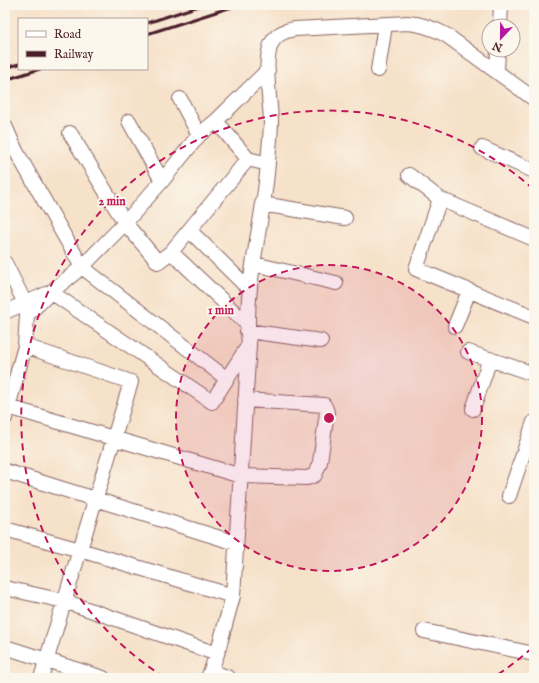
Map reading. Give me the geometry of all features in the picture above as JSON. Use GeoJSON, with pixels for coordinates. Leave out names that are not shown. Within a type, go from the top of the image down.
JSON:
{"type":"FeatureCollection","features":[{"type":"Feature","properties":{"kind":"street"},"geometry":{"type":"LineString","coordinates":[[500,18],[501,5]]}},
{"type":"Feature","properties":{"kind":"street"},"geometry":{"type":"LineString","coordinates":[[229,678],[209,674],[233,596],[241,476],[250,290],[268,164],[271,122],[268,70],[270,45],[275,38],[283,32],[295,29],[408,23],[421,24],[434,28],[446,35],[534,99]]}},
{"type":"Feature","properties":{"kind":"street"},"geometry":{"type":"LineString","coordinates":[[378,70],[385,25]]}},
{"type":"Feature","properties":{"kind":"street"},"geometry":{"type":"LineString","coordinates":[[497,71],[498,58]]}},
{"type":"Feature","properties":{"kind":"street"},"geometry":{"type":"LineString","coordinates":[[245,400],[324,405],[327,412],[320,462],[315,474],[307,478],[241,476],[114,438],[6,410],[24,346],[27,315],[51,292],[82,267],[125,223],[162,181],[199,135],[216,122],[268,70]]}},
{"type":"Feature","properties":{"kind":"street"},"geometry":{"type":"LineString","coordinates":[[180,99],[199,135]]}},
{"type":"Feature","properties":{"kind":"street"},"geometry":{"type":"LineString","coordinates":[[129,121],[162,181]]}},
{"type":"Feature","properties":{"kind":"street"},"geometry":{"type":"LineString","coordinates":[[216,122],[248,159],[268,164]]}},
{"type":"Feature","properties":{"kind":"street"},"geometry":{"type":"LineString","coordinates":[[5,126],[16,151],[82,267],[227,379]]}},
{"type":"Feature","properties":{"kind":"street"},"geometry":{"type":"LineString","coordinates":[[70,133],[125,223],[158,262],[171,252],[248,159]]}},
{"type":"Feature","properties":{"kind":"street"},"geometry":{"type":"LineString","coordinates":[[482,148],[534,171]]}},
{"type":"Feature","properties":{"kind":"street"},"geometry":{"type":"LineString","coordinates":[[409,175],[440,198],[534,239]]}},
{"type":"Feature","properties":{"kind":"street"},"geometry":{"type":"LineString","coordinates":[[440,198],[416,270],[534,317]]}},
{"type":"Feature","properties":{"kind":"street"},"geometry":{"type":"LineString","coordinates":[[262,204],[345,218]]}},
{"type":"Feature","properties":{"kind":"street"},"geometry":{"type":"LineString","coordinates":[[189,230],[250,290]]}},
{"type":"Feature","properties":{"kind":"street"},"geometry":{"type":"LineString","coordinates":[[171,252],[248,333],[321,341]]}},
{"type":"Feature","properties":{"kind":"street"},"geometry":{"type":"LineString","coordinates":[[5,263],[25,303]]}},
{"type":"Feature","properties":{"kind":"street"},"geometry":{"type":"LineString","coordinates":[[254,264],[336,283]]}},
{"type":"Feature","properties":{"kind":"street"},"geometry":{"type":"LineString","coordinates":[[455,326],[468,291]]}},
{"type":"Feature","properties":{"kind":"street"},"geometry":{"type":"LineString","coordinates":[[5,312],[51,292]]}},
{"type":"Feature","properties":{"kind":"street"},"geometry":{"type":"LineString","coordinates":[[51,292],[212,402],[227,379],[248,333]]}},
{"type":"Feature","properties":{"kind":"street"},"geometry":{"type":"LineString","coordinates":[[24,346],[131,382],[41,678]]}},
{"type":"Feature","properties":{"kind":"street"},"geometry":{"type":"LineString","coordinates":[[468,352],[534,374]]}},
{"type":"Feature","properties":{"kind":"street"},"geometry":{"type":"LineString","coordinates":[[473,409],[490,359]]}},
{"type":"Feature","properties":{"kind":"street"},"geometry":{"type":"LineString","coordinates":[[509,496],[534,422]]}},
{"type":"Feature","properties":{"kind":"street"},"geometry":{"type":"LineString","coordinates":[[5,470],[236,543]]}},
{"type":"Feature","properties":{"kind":"street"},"geometry":{"type":"LineString","coordinates":[[5,529],[233,596]]}},
{"type":"Feature","properties":{"kind":"street"},"geometry":{"type":"LineString","coordinates":[[5,588],[64,601],[216,654]]}},
{"type":"Feature","properties":{"kind":"street"},"geometry":{"type":"LineString","coordinates":[[424,631],[534,654]]}},
{"type":"Feature","properties":{"kind":"street"},"geometry":{"type":"LineString","coordinates":[[5,647],[104,678]]}},
{"type":"Feature","properties":{"kind":"railway"},"geometry":{"type":"LineString","coordinates":[[148,23],[202,5]]}},
{"type":"Feature","properties":{"kind":"railway"},"geometry":{"type":"LineString","coordinates":[[148,34],[238,5]]}},
{"type":"Feature","properties":{"kind":"railway"},"geometry":{"type":"LineString","coordinates":[[5,68],[18,64]]}},
{"type":"Feature","properties":{"kind":"railway"},"geometry":{"type":"LineString","coordinates":[[5,80],[37,70]]}}]}
